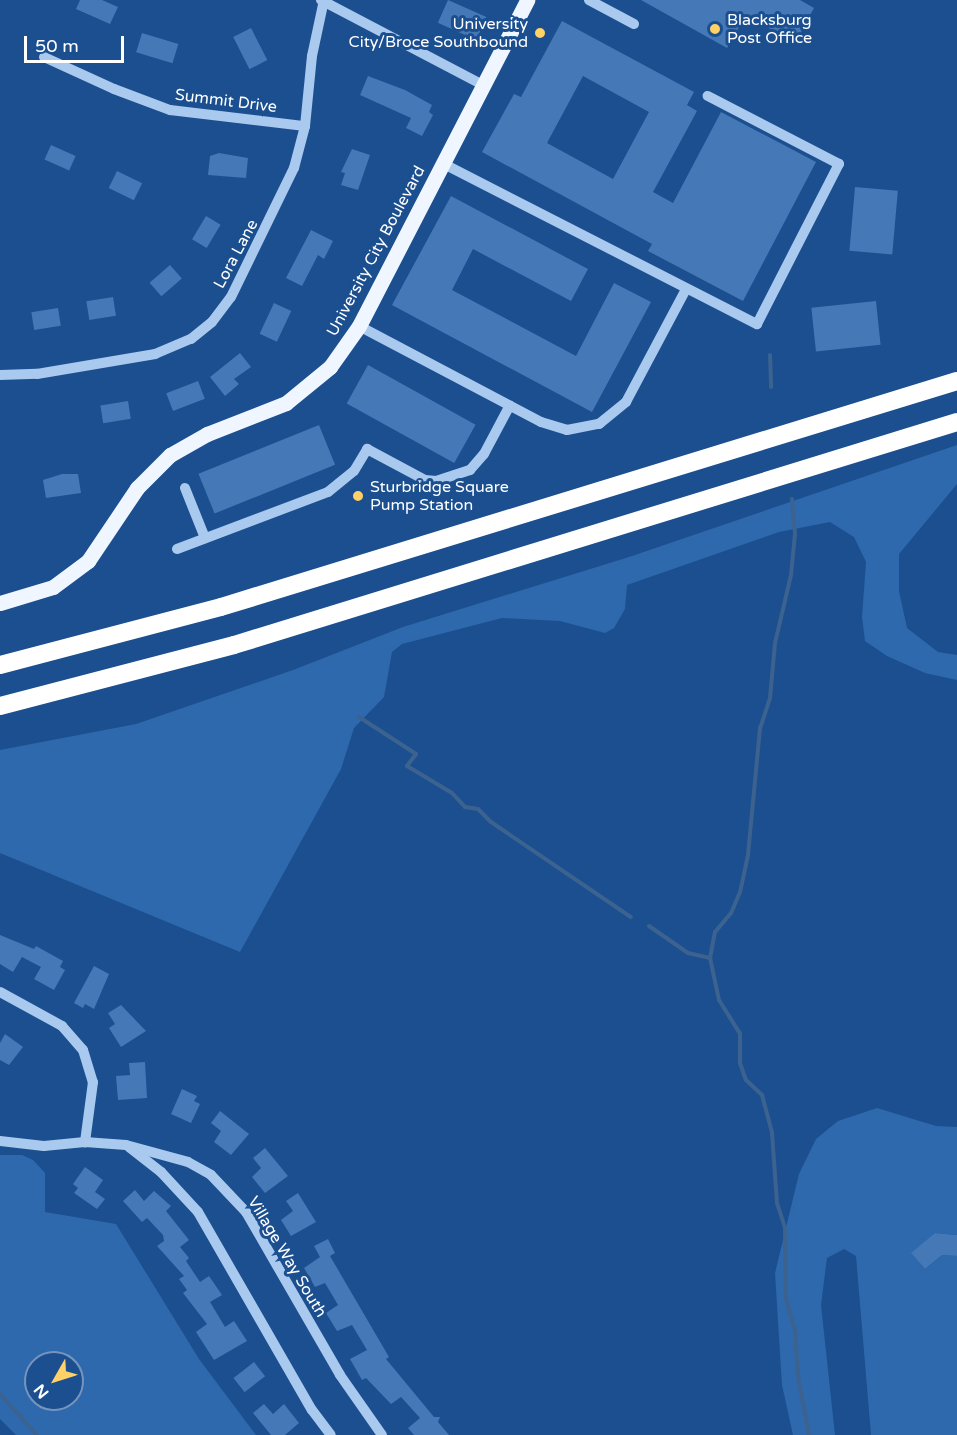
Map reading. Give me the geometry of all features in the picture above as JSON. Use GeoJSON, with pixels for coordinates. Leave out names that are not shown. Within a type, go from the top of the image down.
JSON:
{"type":"FeatureCollection","features":[{"type":"Feature","properties":{"kind":"highway"},"geometry":{"type":"LineString","coordinates":[[0,665],[221,607],[957,381]]}},
{"type":"Feature","properties":{"kind":"highway"},"geometry":{"type":"LineString","coordinates":[[0,706],[234,645],[957,422]]}},
{"type":"Feature","properties":{"kind":"main road","name":"University City Boulevard"},"geometry":{"type":"LineString","coordinates":[[0,603],[44,591],[79,570],[103,544],[136,488],[156,467],[198,438],[295,398],[330,367],[359,326],[481,84],[527,0]]}},
{"type":"Feature","properties":{"kind":"street"},"geometry":{"type":"LineString","coordinates":[[589,0],[634,24]]}},
{"type":"Feature","properties":{"kind":"street"},"geometry":{"type":"LineString","coordinates":[[323,1],[481,84]]}},
{"type":"Feature","properties":{"kind":"street","name":"Lora Lane"},"geometry":{"type":"LineString","coordinates":[[0,375],[20,376],[155,354],[191,339],[212,322],[231,297],[267,228],[294,168],[305,126],[312,56],[323,1]]}},
{"type":"Feature","properties":{"kind":"street","name":"Summit Drive"},"geometry":{"type":"LineString","coordinates":[[44,57],[114,90],[170,110],[305,126]]}},
{"type":"Feature","properties":{"kind":"street"},"geometry":{"type":"LineString","coordinates":[[442,163],[757,324],[839,164],[708,96]]}},
{"type":"Feature","properties":{"kind":"street"},"geometry":{"type":"LineString","coordinates":[[359,326],[559,429],[599,424],[612,417],[626,402],[686,289]]}},
{"type":"Feature","properties":{"kind":"street"},"geometry":{"type":"LineString","coordinates":[[177,549],[328,492],[354,471],[367,449],[425,480],[436,481],[470,470],[484,454],[510,405]]}},
{"type":"Feature","properties":{"kind":"street"},"geometry":{"type":"LineString","coordinates":[[185,488],[205,538]]}},
{"type":"Feature","properties":{"kind":"street"},"geometry":{"type":"LineString","coordinates":[[0,992],[62,1026],[83,1050],[93,1082],[86,1142]]}},
{"type":"Feature","properties":{"kind":"street","name":"Village Way South"},"geometry":{"type":"LineString","coordinates":[[0,1141],[44,1146],[86,1142],[126,1145],[188,1162],[229,1192],[246,1212],[340,1375],[382,1435]]}},
{"type":"Feature","properties":{"kind":"street"},"geometry":{"type":"LineString","coordinates":[[126,1145],[168,1179],[198,1212],[312,1410],[331,1435]]}},
{"type":"Feature","properties":{"kind":"shaded area"},"geometry":{"type":"Polygon","coordinates":[[[957,445],[957,484],[899,554],[899,591],[907,628],[938,652],[957,655],[957,680],[925,673],[887,656],[865,641],[862,617],[866,562],[854,537],[830,522],[779,532],[627,585],[625,609],[614,628],[605,633],[560,621],[502,618],[402,644],[392,652],[384,697],[354,728],[341,769],[240,952],[0,853],[0,750],[136,724],[293,670],[403,627],[629,557],[957,445]]]}},
{"type":"Feature","properties":{"kind":"shaded area"},"geometry":{"type":"Polygon","coordinates":[[[877,1108],[936,1126],[957,1127],[957,1235],[935,1233],[912,1254],[925,1269],[942,1255],[957,1256],[957,1435],[871,1435],[856,1256],[844,1249],[827,1258],[821,1305],[835,1435],[793,1435],[782,1385],[775,1273],[799,1174],[816,1139],[838,1121],[877,1108]]]}},
{"type":"Feature","properties":{"kind":"shaded area"},"geometry":{"type":"Polygon","coordinates":[[[0,1155],[22,1155],[33,1160],[45,1173],[45,1212],[116,1224],[199,1359],[256,1435],[16,1435],[0,1419],[0,1155]]]}},
{"type":"Feature","properties":{"kind":"building"},"geometry":{"type":"Polygon","coordinates":[[[80,0],[102,0],[118,7],[110,24],[76,9],[80,0]]]}},
{"type":"Feature","properties":{"kind":"building"},"geometry":{"type":"Polygon","coordinates":[[[448,0],[486,17],[476,40],[438,23],[448,0]]]}},
{"type":"Feature","properties":{"kind":"building","name":"Blacksburg Post Office"},"geometry":{"type":"Polygon","coordinates":[[[641,0],[800,0],[814,8],[795,43],[746,15],[727,48],[641,0]]]}},
{"type":"Feature","properties":{"kind":"building"},"geometry":{"type":"Polygon","coordinates":[[[562,21],[694,92],[687,105],[697,111],[653,192],[673,203],[721,112],[816,162],[743,301],[648,251],[652,244],[482,152],[514,94],[521,97],[562,21]],[[583,76],[547,143],[613,179],[649,112],[583,76]]]}},
{"type":"Feature","properties":{"kind":"building"},"geometry":{"type":"Polygon","coordinates":[[[251,28],[267,60],[250,69],[233,37],[251,28]]]}},
{"type":"Feature","properties":{"kind":"building"},"geometry":{"type":"Polygon","coordinates":[[[142,33],[178,44],[172,63],[136,52],[142,33]]]}},
{"type":"Feature","properties":{"kind":"building"},"geometry":{"type":"Polygon","coordinates":[[[368,76],[405,90],[432,105],[429,112],[433,115],[422,136],[406,128],[411,118],[360,95],[368,76]]]}},
{"type":"Feature","properties":{"kind":"building"},"geometry":{"type":"Polygon","coordinates":[[[51,145],[76,156],[69,171],[44,160],[51,145]]]}},
{"type":"Feature","properties":{"kind":"building"},"geometry":{"type":"Polygon","coordinates":[[[352,149],[370,155],[358,190],[341,185],[345,173],[341,172],[352,149]]]}},
{"type":"Feature","properties":{"kind":"building"},"geometry":{"type":"Polygon","coordinates":[[[219,153],[248,158],[246,178],[208,175],[210,156],[219,153]]]}},
{"type":"Feature","properties":{"kind":"building"},"geometry":{"type":"Polygon","coordinates":[[[117,171],[142,183],[134,200],[109,188],[117,171]]]}},
{"type":"Feature","properties":{"kind":"building"},"geometry":{"type":"Polygon","coordinates":[[[855,187],[898,191],[892,255],[849,251],[855,187]]]}},
{"type":"Feature","properties":{"kind":"building"},"geometry":{"type":"Polygon","coordinates":[[[451,196],[588,269],[571,301],[473,249],[452,290],[576,356],[614,283],[651,302],[592,412],[392,305],[451,196]]]}},
{"type":"Feature","properties":{"kind":"building"},"geometry":{"type":"Polygon","coordinates":[[[206,216],[221,225],[207,248],[192,239],[206,216]]]}},
{"type":"Feature","properties":{"kind":"building"},"geometry":{"type":"Polygon","coordinates":[[[311,230],[333,241],[324,259],[318,255],[302,286],[286,278],[311,230]]]}},
{"type":"Feature","properties":{"kind":"building"},"geometry":{"type":"Polygon","coordinates":[[[170,265],[182,279],[161,296],[150,283],[170,265]]]}},
{"type":"Feature","properties":{"kind":"building"},"geometry":{"type":"Polygon","coordinates":[[[113,297],[116,316],[89,320],[86,301],[113,297]]]}},
{"type":"Feature","properties":{"kind":"building"},"geometry":{"type":"Polygon","coordinates":[[[876,301],[881,345],[816,352],[811,308],[876,301]]]}},
{"type":"Feature","properties":{"kind":"building"},"geometry":{"type":"Polygon","coordinates":[[[274,303],[291,311],[277,342],[260,334],[274,303]]]}},
{"type":"Feature","properties":{"kind":"building"},"geometry":{"type":"Polygon","coordinates":[[[58,308],[61,326],[34,330],[31,312],[58,308]]]}},
{"type":"Feature","properties":{"kind":"building"},"geometry":{"type":"Polygon","coordinates":[[[240,353],[251,367],[234,379],[239,384],[225,396],[210,377],[240,353]]]}},
{"type":"Feature","properties":{"kind":"building"},"geometry":{"type":"Polygon","coordinates":[[[368,365],[476,425],[454,463],[347,403],[368,365]]]}},
{"type":"Feature","properties":{"kind":"building"},"geometry":{"type":"Polygon","coordinates":[[[198,381],[205,399],[173,411],[166,393],[198,381]]]}},
{"type":"Feature","properties":{"kind":"building"},"geometry":{"type":"Polygon","coordinates":[[[128,401],[131,419],[103,423],[100,405],[128,401]]]}},
{"type":"Feature","properties":{"kind":"building"},"geometry":{"type":"Polygon","coordinates":[[[319,425],[335,465],[215,514],[198,474],[319,425]]]}},
{"type":"Feature","properties":{"kind":"building"},"geometry":{"type":"Polygon","coordinates":[[[62,474],[78,474],[81,493],[46,498],[43,480],[62,474]]]}},
{"type":"Feature","properties":{"kind":"building"},"geometry":{"type":"Polygon","coordinates":[[[0,935],[34,949],[36,946],[63,961],[60,967],[65,970],[54,990],[34,979],[41,967],[22,957],[13,972],[0,964],[0,935]]]}},
{"type":"Feature","properties":{"kind":"building"},"geometry":{"type":"Polygon","coordinates":[[[94,966],[109,974],[94,1009],[85,1004],[83,1008],[74,1003],[94,966]]]}},
{"type":"Feature","properties":{"kind":"building"},"geometry":{"type":"Polygon","coordinates":[[[121,1005],[146,1031],[121,1047],[109,1028],[115,1024],[108,1013],[121,1005]]]}},
{"type":"Feature","properties":{"kind":"building"},"geometry":{"type":"Polygon","coordinates":[[[5,1034],[23,1047],[9,1065],[0,1060],[0,1043],[5,1034]]]}},
{"type":"Feature","properties":{"kind":"building"},"geometry":{"type":"Polygon","coordinates":[[[145,1062],[147,1098],[118,1100],[116,1076],[130,1075],[129,1063],[145,1062]]]}},
{"type":"Feature","properties":{"kind":"building"},"geometry":{"type":"Polygon","coordinates":[[[182,1089],[197,1096],[194,1101],[200,1104],[191,1123],[171,1114],[182,1089]]]}},
{"type":"Feature","properties":{"kind":"building"},"geometry":{"type":"Polygon","coordinates":[[[220,1111],[249,1134],[231,1155],[214,1142],[221,1131],[211,1123],[220,1111]]]}},
{"type":"Feature","properties":{"kind":"building"},"geometry":{"type":"Polygon","coordinates":[[[265,1148],[288,1176],[265,1193],[252,1177],[261,1168],[253,1158],[265,1148]]]}},
{"type":"Feature","properties":{"kind":"building"},"geometry":{"type":"Polygon","coordinates":[[[85,1167],[103,1180],[95,1192],[105,1199],[97,1209],[74,1193],[78,1188],[73,1184],[85,1167]]]}},
{"type":"Feature","properties":{"kind":"building"},"geometry":{"type":"Polygon","coordinates":[[[135,1190],[144,1201],[154,1191],[171,1206],[166,1211],[189,1240],[180,1247],[189,1258],[186,1261],[200,1282],[209,1276],[222,1295],[210,1302],[225,1327],[234,1321],[247,1341],[214,1360],[196,1332],[207,1324],[183,1293],[187,1290],[179,1279],[184,1276],[157,1246],[164,1241],[163,1235],[147,1218],[142,1222],[123,1201],[135,1190]]]}},
{"type":"Feature","properties":{"kind":"building"},"geometry":{"type":"Polygon","coordinates":[[[298,1193],[316,1222],[291,1236],[281,1220],[293,1211],[286,1201],[298,1193]]]}},
{"type":"Feature","properties":{"kind":"building"},"geometry":{"type":"Polygon","coordinates":[[[935,1233],[957,1235],[957,1256],[942,1255],[925,1269],[911,1253],[935,1233]]]}},
{"type":"Feature","properties":{"kind":"building"},"geometry":{"type":"Polygon","coordinates":[[[328,1239],[335,1253],[330,1256],[389,1357],[386,1359],[434,1417],[440,1417],[438,1422],[449,1435],[414,1435],[408,1428],[420,1418],[401,1397],[391,1404],[366,1378],[362,1380],[350,1359],[367,1350],[352,1325],[337,1331],[326,1313],[338,1305],[325,1283],[315,1287],[304,1268],[320,1257],[314,1246],[328,1239]]]}},
{"type":"Feature","properties":{"kind":"building"},"geometry":{"type":"Polygon","coordinates":[[[254,1362],[265,1376],[245,1392],[234,1378],[254,1362]]]}},
{"type":"Feature","properties":{"kind":"building"},"geometry":{"type":"Polygon","coordinates":[[[264,1404],[273,1414],[284,1404],[299,1423],[285,1435],[271,1435],[253,1413],[264,1404]]]}},
{"type":"Feature","properties":{"kind":"waterway"},"geometry":{"type":"LineString","coordinates":[[770,355],[771,387]]}},
{"type":"Feature","properties":{"kind":"waterway"},"geometry":{"type":"LineString","coordinates":[[792,499],[795,534],[791,575],[775,643],[770,698],[760,728],[748,855],[740,892],[731,913],[715,932],[710,958],[719,1000],[740,1033],[740,1063],[746,1080],[762,1095],[772,1133],[777,1203],[785,1227],[786,1299],[795,1330],[798,1376],[809,1435]]}},
{"type":"Feature","properties":{"kind":"waterway"},"geometry":{"type":"LineString","coordinates":[[359,717],[416,754],[407,766],[452,793],[465,807],[478,809],[491,822],[631,917]]}},
{"type":"Feature","properties":{"kind":"waterway"},"geometry":{"type":"LineString","coordinates":[[649,926],[688,953],[710,958]]}},
{"type":"Feature","properties":{"kind":"waterway"},"geometry":{"type":"LineString","coordinates":[[0,1394],[37,1435]]}},
{"type":"Feature","properties":{"kind":"place","name":"Blacksburg Post Office"},"geometry":{"type":"Point","coordinates":[715,29]}},
{"type":"Feature","properties":{"kind":"place","name":"University City/Broce Southbound"},"geometry":{"type":"Point","coordinates":[540,33]}},
{"type":"Feature","properties":{"kind":"place","name":"Sturbridge Square Pump Station"},"geometry":{"type":"Point","coordinates":[358,496]}}]}
